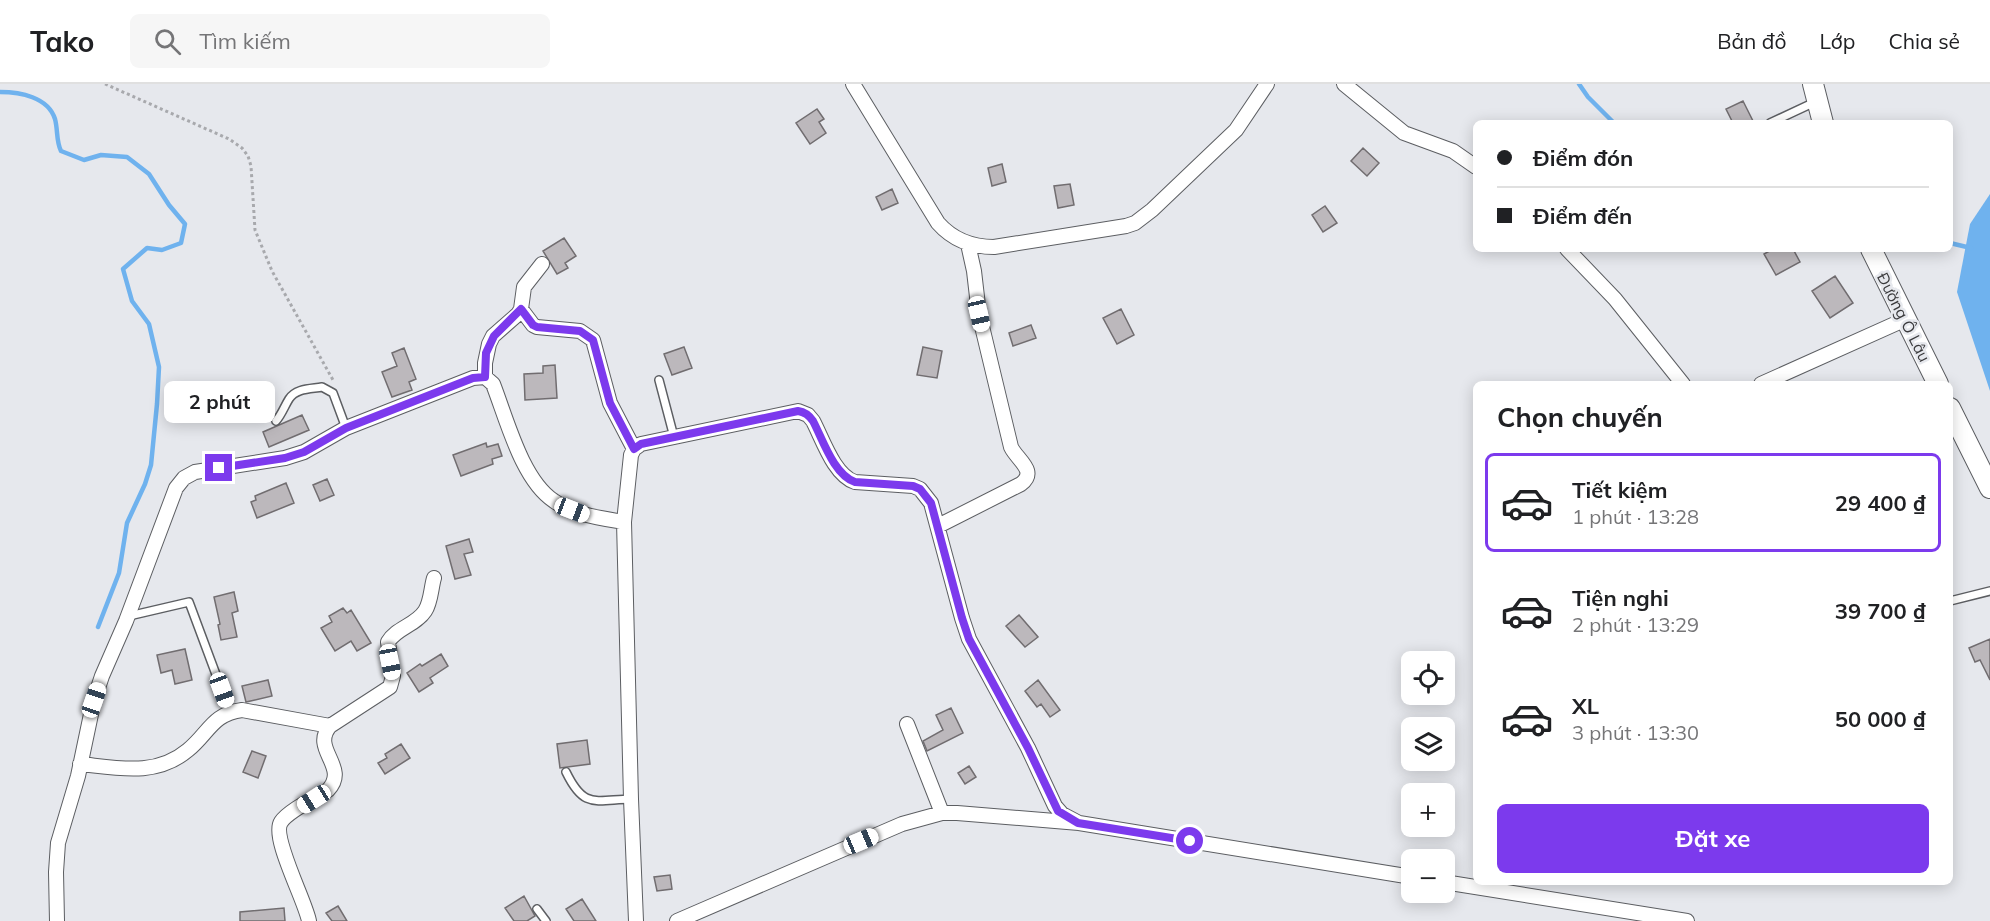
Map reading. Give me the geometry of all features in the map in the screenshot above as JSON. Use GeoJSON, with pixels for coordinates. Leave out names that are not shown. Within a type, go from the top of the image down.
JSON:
{"type":"FeatureCollection","features":[{"type":"Feature","properties":{"kind":"main road"},"geometry":{"type":"LineString","coordinates":[[1815,92],[1822,120]]}},
{"type":"Feature","properties":{"kind":"main road","name":"Đường Ô Lâu"},"geometry":{"type":"LineString","coordinates":[[1872,252],[1937,381]]}},
{"type":"Feature","properties":{"kind":"main road"},"geometry":{"type":"LineString","coordinates":[[1953,414],[1990,488]]}},
{"type":"Feature","properties":{"kind":"street"},"geometry":{"type":"LineString","coordinates":[[853,84],[938,223],[955,238],[980,247],[994,247],[1135,223],[1152,210],[1236,130],[1267,84]]}},
{"type":"Feature","properties":{"kind":"street"},"geometry":{"type":"LineString","coordinates":[[1344,84],[1396,128],[1453,151],[1473,165]]}},
{"type":"Feature","properties":{"kind":"street"},"geometry":{"type":"LineString","coordinates":[[939,526],[1022,484],[1027,480],[1029,473],[1011,447],[979,314],[968,244]]}},
{"type":"Feature","properties":{"kind":"street"},"geometry":{"type":"LineString","coordinates":[[1571,252],[1615,299],[1681,381]]}},
{"type":"Feature","properties":{"kind":"street"},"geometry":{"type":"LineString","coordinates":[[485,377],[486,353],[494,336],[521,309],[524,287],[542,264]]}},
{"type":"Feature","properties":{"kind":"street"},"geometry":{"type":"LineString","coordinates":[[521,309],[537,327],[580,331],[593,340],[610,403],[634,449]]}},
{"type":"Feature","properties":{"kind":"street"},"geometry":{"type":"LineString","coordinates":[[1770,381],[1906,319]]}},
{"type":"Feature","properties":{"kind":"street"},"geometry":{"type":"LineString","coordinates":[[57,921],[58,843],[80,764],[94,700],[102,676],[129,616],[176,488],[184,478],[195,471],[285,458],[304,452],[346,428],[473,378],[485,377],[493,384],[527,473],[539,489],[555,502],[572,510],[589,516],[624,522]]}},
{"type":"Feature","properties":{"kind":"street"},"geometry":{"type":"LineString","coordinates":[[636,921],[624,522],[631,455],[634,449],[641,444],[798,411],[808,415],[813,421],[837,468],[848,479],[855,482],[913,486],[920,489],[931,503],[939,526],[969,639],[1028,748],[1055,806],[1062,814],[1078,823]]}},
{"type":"Feature","properties":{"kind":"street"},"geometry":{"type":"LineString","coordinates":[[309,921],[281,846],[278,829],[287,816],[333,785],[335,772],[323,736],[330,726],[390,687],[393,676],[388,642],[394,634],[424,613],[434,578]]}},
{"type":"Feature","properties":{"kind":"street"},"geometry":{"type":"LineString","coordinates":[[80,764],[135,769],[163,765],[188,750],[212,723],[230,712],[242,710],[330,726]]}},
{"type":"Feature","properties":{"kind":"street"},"geometry":{"type":"LineString","coordinates":[[907,724],[942,813]]}},
{"type":"Feature","properties":{"kind":"street"},"geometry":{"type":"LineString","coordinates":[[677,921],[902,824],[942,813],[1078,823],[1401,875]]}},
{"type":"Feature","properties":{"kind":"street"},"geometry":{"type":"LineString","coordinates":[[1455,884],[1687,921]]}},
{"type":"Feature","properties":{"kind":"lane"},"geometry":{"type":"LineString","coordinates":[[1774,120],[1815,92]]}},
{"type":"Feature","properties":{"kind":"lane"},"geometry":{"type":"LineString","coordinates":[[659,380],[674,437]]}},
{"type":"Feature","properties":{"kind":"lane"},"geometry":{"type":"LineString","coordinates":[[276,421],[284,413],[289,398],[298,391],[326,388],[333,393],[346,428]]}},
{"type":"Feature","properties":{"kind":"lane"},"geometry":{"type":"LineString","coordinates":[[1953,600],[1990,591]]}},
{"type":"Feature","properties":{"kind":"lane"},"geometry":{"type":"LineString","coordinates":[[129,616],[189,602],[230,712]]}},
{"type":"Feature","properties":{"kind":"lane"},"geometry":{"type":"LineString","coordinates":[[566,772],[574,789],[585,798],[592,800],[631,799]]}},
{"type":"Feature","properties":{"kind":"lane"},"geometry":{"type":"LineString","coordinates":[[537,909],[546,921]]}},
{"type":"Feature","properties":{"kind":"path"},"geometry":{"type":"LineString","coordinates":[[105,84],[229,139],[242,148],[248,156],[251,166],[255,230],[272,271],[335,384],[336,400]]}},
{"type":"Feature","properties":{"kind":"water"},"geometry":{"type":"Polygon","coordinates":[[[1990,194],[1990,391],[1957,292],[1970,224],[1990,194]]]}},
{"type":"Feature","properties":{"kind":"building"},"geometry":{"type":"Polygon","coordinates":[[[1743,101],[1752,120],[1732,120],[1726,109],[1743,101]]]}},
{"type":"Feature","properties":{"kind":"building"},"geometry":{"type":"Polygon","coordinates":[[[817,109],[824,119],[819,122],[826,133],[810,144],[796,123],[817,109]]]}},
{"type":"Feature","properties":{"kind":"building"},"geometry":{"type":"Polygon","coordinates":[[[1363,148],[1379,163],[1367,176],[1351,161],[1363,148]]]}},
{"type":"Feature","properties":{"kind":"building"},"geometry":{"type":"Polygon","coordinates":[[[1002,164],[1006,182],[992,186],[988,168],[1002,164]]]}},
{"type":"Feature","properties":{"kind":"building"},"geometry":{"type":"Polygon","coordinates":[[[1070,184],[1074,205],[1058,208],[1054,186],[1070,184]]]}},
{"type":"Feature","properties":{"kind":"building"},"geometry":{"type":"Polygon","coordinates":[[[892,189],[898,203],[882,210],[876,197],[892,189]]]}},
{"type":"Feature","properties":{"kind":"building"},"geometry":{"type":"Polygon","coordinates":[[[1325,206],[1337,223],[1323,232],[1312,215],[1325,206]]]}},
{"type":"Feature","properties":{"kind":"building"},"geometry":{"type":"Polygon","coordinates":[[[564,238],[576,256],[565,263],[568,268],[557,274],[543,251],[564,238]]]}},
{"type":"Feature","properties":{"kind":"building"},"geometry":{"type":"Polygon","coordinates":[[[1795,252],[1800,262],[1776,275],[1764,254],[1795,252]]]}},
{"type":"Feature","properties":{"kind":"building"},"geometry":{"type":"Polygon","coordinates":[[[1835,276],[1853,303],[1830,318],[1812,291],[1835,276]]]}},
{"type":"Feature","properties":{"kind":"building"},"geometry":{"type":"Polygon","coordinates":[[[1121,309],[1134,335],[1117,344],[1103,318],[1121,309]]]}},
{"type":"Feature","properties":{"kind":"building"},"geometry":{"type":"Polygon","coordinates":[[[1031,325],[1036,338],[1013,346],[1009,333],[1031,325]]]}},
{"type":"Feature","properties":{"kind":"building"},"geometry":{"type":"Polygon","coordinates":[[[684,347],[692,368],[672,375],[664,354],[684,347]]]}},
{"type":"Feature","properties":{"kind":"building"},"geometry":{"type":"Polygon","coordinates":[[[923,347],[942,351],[937,378],[917,375],[923,347]]]}},
{"type":"Feature","properties":{"kind":"building"},"geometry":{"type":"Polygon","coordinates":[[[404,348],[416,379],[409,382],[412,390],[392,397],[382,372],[397,366],[392,353],[404,348]]]}},
{"type":"Feature","properties":{"kind":"building"},"geometry":{"type":"Polygon","coordinates":[[[555,365],[557,398],[525,400],[524,374],[543,373],[543,366],[555,365]]]}},
{"type":"Feature","properties":{"kind":"building"},"geometry":{"type":"Polygon","coordinates":[[[302,415],[309,430],[269,447],[263,432],[302,415]]]}},
{"type":"Feature","properties":{"kind":"building"},"geometry":{"type":"Polygon","coordinates":[[[486,443],[487,447],[498,444],[502,456],[492,459],[493,464],[461,476],[453,455],[486,443]]]}},
{"type":"Feature","properties":{"kind":"building"},"geometry":{"type":"Polygon","coordinates":[[[327,479],[334,495],[320,501],[313,485],[327,479]]]}},
{"type":"Feature","properties":{"kind":"building"},"geometry":{"type":"Polygon","coordinates":[[[286,483],[294,503],[257,518],[251,502],[256,500],[255,496],[286,483]]]}},
{"type":"Feature","properties":{"kind":"building"},"geometry":{"type":"Polygon","coordinates":[[[469,539],[473,552],[464,554],[471,575],[455,579],[446,546],[469,539]]]}},
{"type":"Feature","properties":{"kind":"building"},"geometry":{"type":"Polygon","coordinates":[[[234,592],[238,611],[232,613],[237,637],[221,640],[214,597],[234,592]]]}},
{"type":"Feature","properties":{"kind":"building"},"geometry":{"type":"Polygon","coordinates":[[[343,608],[347,613],[351,610],[371,643],[357,651],[351,641],[335,651],[321,628],[332,622],[329,616],[343,608]]]}},
{"type":"Feature","properties":{"kind":"building"},"geometry":{"type":"Polygon","coordinates":[[[1019,615],[1038,637],[1025,647],[1006,626],[1019,615]]]}},
{"type":"Feature","properties":{"kind":"building"},"geometry":{"type":"Polygon","coordinates":[[[1990,639],[1990,680],[1980,660],[1975,662],[1969,648],[1990,639]]]}},
{"type":"Feature","properties":{"kind":"building"},"geometry":{"type":"Polygon","coordinates":[[[185,649],[192,680],[175,684],[172,670],[161,673],[157,655],[185,649]]]}},
{"type":"Feature","properties":{"kind":"building"},"geometry":{"type":"Polygon","coordinates":[[[441,654],[448,666],[430,678],[433,683],[419,692],[407,673],[441,654]]]}},
{"type":"Feature","properties":{"kind":"building"},"geometry":{"type":"Polygon","coordinates":[[[268,680],[272,696],[246,702],[242,686],[268,680]]]}},
{"type":"Feature","properties":{"kind":"building"},"geometry":{"type":"Polygon","coordinates":[[[1038,680],[1060,710],[1050,717],[1041,704],[1037,707],[1025,691],[1038,680]]]}},
{"type":"Feature","properties":{"kind":"building"},"geometry":{"type":"Polygon","coordinates":[[[951,708],[963,733],[927,751],[923,741],[943,730],[936,715],[951,708]]]}},
{"type":"Feature","properties":{"kind":"building"},"geometry":{"type":"Polygon","coordinates":[[[587,740],[590,764],[560,768],[557,744],[587,740]]]}},
{"type":"Feature","properties":{"kind":"building"},"geometry":{"type":"Polygon","coordinates":[[[401,744],[410,758],[385,774],[378,763],[387,758],[385,754],[401,744]]]}},
{"type":"Feature","properties":{"kind":"building"},"geometry":{"type":"Polygon","coordinates":[[[252,751],[266,756],[258,778],[243,772],[252,751]]]}},
{"type":"Feature","properties":{"kind":"building"},"geometry":{"type":"Polygon","coordinates":[[[969,766],[976,777],[965,784],[958,773],[969,766]]]}},
{"type":"Feature","properties":{"kind":"building"},"geometry":{"type":"Polygon","coordinates":[[[670,875],[672,889],[657,891],[654,877],[670,875]]]}},
{"type":"Feature","properties":{"kind":"building"},"geometry":{"type":"Polygon","coordinates":[[[524,896],[535,916],[527,921],[514,921],[505,908],[524,896]]]}},
{"type":"Feature","properties":{"kind":"building"},"geometry":{"type":"Polygon","coordinates":[[[582,899],[596,921],[574,921],[566,909],[582,899]]]}},
{"type":"Feature","properties":{"kind":"building"},"geometry":{"type":"Polygon","coordinates":[[[338,906],[347,921],[332,921],[326,913],[338,906]]]}},
{"type":"Feature","properties":{"kind":"building"},"geometry":{"type":"Polygon","coordinates":[[[284,908],[285,921],[240,921],[240,912],[284,908]]]}},
{"type":"Feature","properties":{"kind":"waterway"},"geometry":{"type":"LineString","coordinates":[[1579,84],[1588,97],[1611,120]]}},
{"type":"Feature","properties":{"kind":"waterway"},"geometry":{"type":"LineString","coordinates":[[0,92],[32,97],[46,106],[55,119],[61,151],[84,160],[101,155],[127,157],[149,174],[169,205],[185,224],[181,243],[162,250],[147,248],[123,269],[132,301],[149,324],[159,367],[157,404],[151,465],[127,523],[119,573],[98,627]]}},
{"type":"Feature","properties":{"kind":"waterway"},"geometry":{"type":"LineString","coordinates":[[1953,244],[1971,248]]}},
{"type":"Feature","properties":{"kind":"route"},"geometry":{"type":"LineString","coordinates":[[219,468],[285,458],[304,452],[346,428],[473,378],[485,377],[486,353],[489,344],[501,328],[521,309],[537,327],[580,331],[593,340],[610,403],[634,449],[641,444],[798,411],[803,412],[813,421],[842,475],[855,482],[913,486],[927,495],[939,526],[969,639],[1028,748],[1058,811],[1078,823],[1190,841]]}}]}
